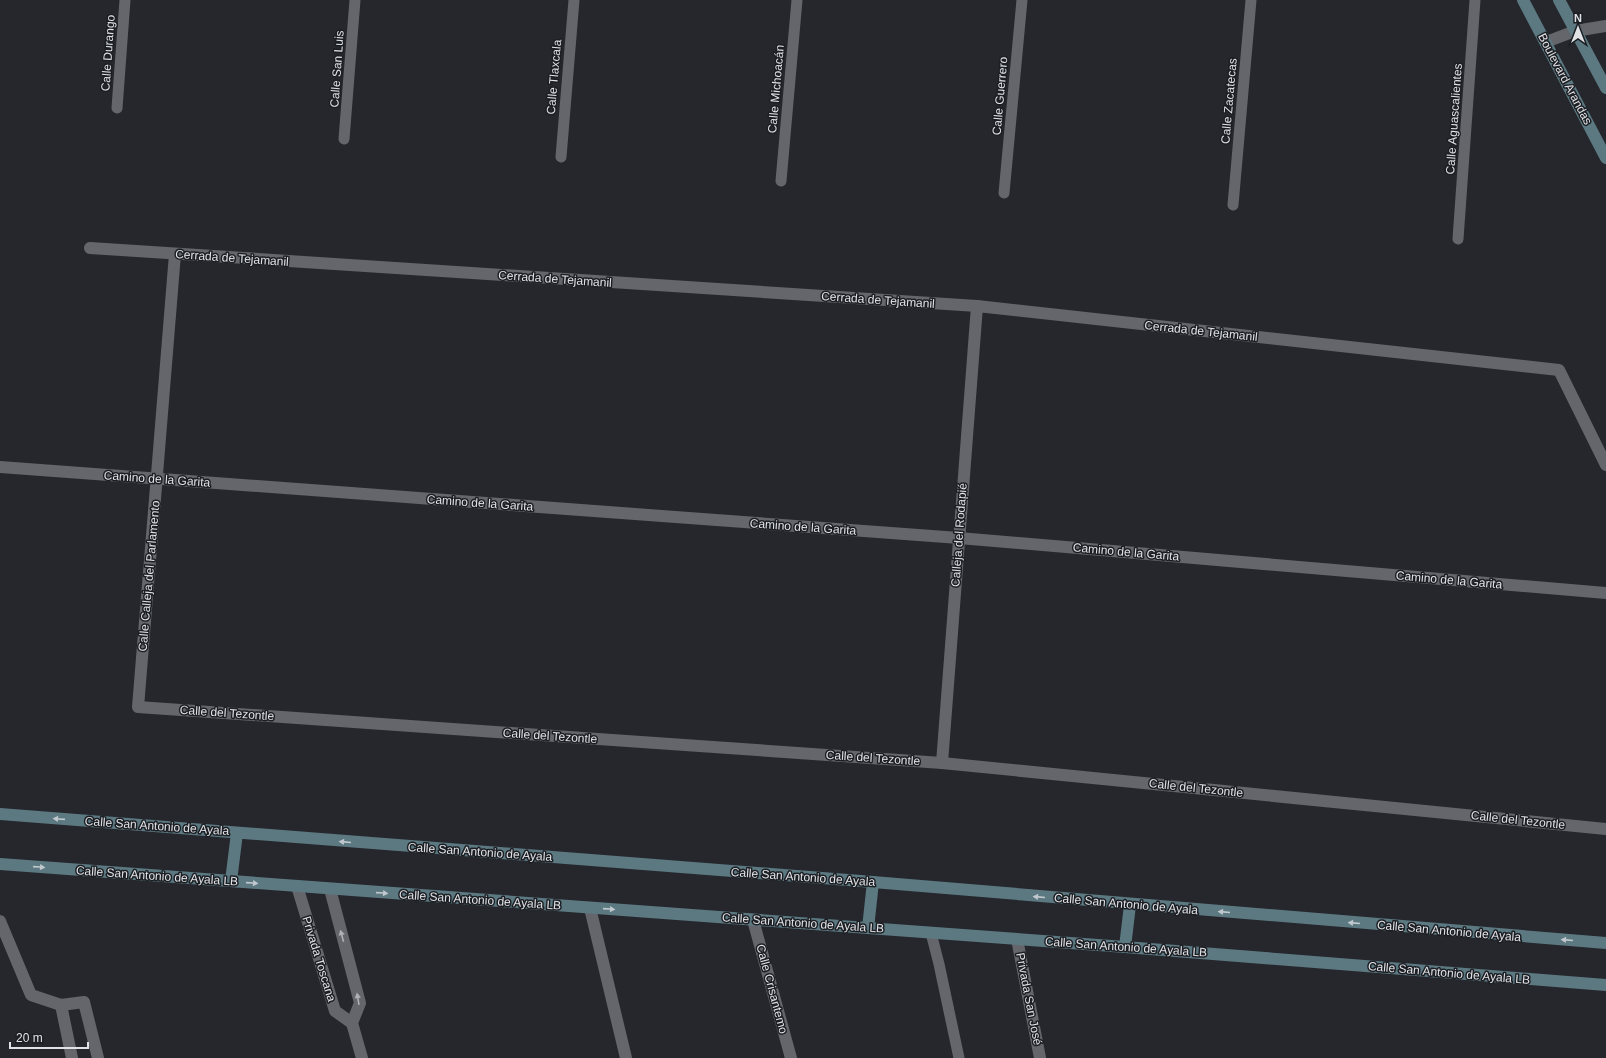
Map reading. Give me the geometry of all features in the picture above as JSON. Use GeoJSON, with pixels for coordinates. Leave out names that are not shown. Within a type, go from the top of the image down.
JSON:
{"type":"FeatureCollection","features":[{"type":"Feature","properties":{"kind":"street","name":"Boulevard Arandas"},"geometry":{"type":"LineString","coordinates":[[1523,0],[1606,158]]}},
{"type":"Feature","properties":{"kind":"street"},"geometry":{"type":"LineString","coordinates":[[1559,0],[1606,88]]}},
{"type":"Feature","properties":{"kind":"street"},"geometry":{"type":"LineString","coordinates":[[1546,42],[1575,30],[1606,26]]}},
{"type":"Feature","properties":{"kind":"street","name":"Cerrada de Tejamanil"},"geometry":{"type":"LineString","coordinates":[[90,248],[977,306],[1559,370],[1606,465]]}},
{"type":"Feature","properties":{"kind":"street","name":"Calle Calleja del Parlamento"},"geometry":{"type":"LineString","coordinates":[[138,707],[175,254]]}},
{"type":"Feature","properties":{"kind":"street","name":"Calleja del Rodapié"},"geometry":{"type":"LineString","coordinates":[[942,763],[977,306]]}},
{"type":"Feature","properties":{"kind":"street","name":"Camino de la Garita"},"geometry":{"type":"LineString","coordinates":[[0,467],[959,538],[1606,593]]}},
{"type":"Feature","properties":{"kind":"street","name":"Calle del Tezontle"},"geometry":{"type":"LineString","coordinates":[[138,707],[942,763],[1606,829]]}},
{"type":"Feature","properties":{"kind":"street","name":"Calle San Antonio de Ayala"},"geometry":{"type":"LineString","coordinates":[[0,814],[873,882],[1130,905],[1606,944]]}},
{"type":"Feature","properties":{"kind":"street"},"geometry":{"type":"LineString","coordinates":[[231,881],[237,833]]}},
{"type":"Feature","properties":{"kind":"street","name":"Calle San Antonio de Ayala LB"},"geometry":{"type":"LineString","coordinates":[[0,864],[1125,947],[1606,986]]}},
{"type":"Feature","properties":{"kind":"street"},"geometry":{"type":"LineString","coordinates":[[868,928],[873,882]]}},
{"type":"Feature","properties":{"kind":"street","name":"Privada Toscana"},"geometry":{"type":"LineString","coordinates":[[297,886],[335,1011],[352,1023]]}},
{"type":"Feature","properties":{"kind":"street"},"geometry":{"type":"LineString","coordinates":[[330,889],[360,1003],[352,1023],[362,1058]]}},
{"type":"Feature","properties":{"kind":"street"},"geometry":{"type":"LineString","coordinates":[[1125,947],[1130,905]]}},
{"type":"Feature","properties":{"kind":"street"},"geometry":{"type":"LineString","coordinates":[[590,908],[626,1058]]}},
{"type":"Feature","properties":{"kind":"street","name":"Calle Crisantemo"},"geometry":{"type":"LineString","coordinates":[[753,920],[791,1058]]}},
{"type":"Feature","properties":{"kind":"street"},"geometry":{"type":"LineString","coordinates":[[0,921],[32,995],[61,1005],[84,1002],[98,1058]]}},
{"type":"Feature","properties":{"kind":"street","name":"Privada San José"},"geometry":{"type":"LineString","coordinates":[[1017,939],[1040,1058]]}},
{"type":"Feature","properties":{"kind":"street"},"geometry":{"type":"LineString","coordinates":[[61,1005],[72,1058]]}},
{"type":"Feature","properties":{"kind":"lane","name":"Calle Durango"},"geometry":{"type":"LineString","coordinates":[[116,108],[125,0]]}},
{"type":"Feature","properties":{"kind":"lane","name":"Calle San Luis"},"geometry":{"type":"LineString","coordinates":[[344,139],[355,0]]}},
{"type":"Feature","properties":{"kind":"lane","name":"Calle Tlaxcala"},"geometry":{"type":"LineString","coordinates":[[561,156],[574,0]]}},
{"type":"Feature","properties":{"kind":"lane","name":"Calle Michoacán"},"geometry":{"type":"LineString","coordinates":[[780,181],[797,0]]}},
{"type":"Feature","properties":{"kind":"lane","name":"Calle Guerrero"},"geometry":{"type":"LineString","coordinates":[[1004,194],[1022,0]]}},
{"type":"Feature","properties":{"kind":"lane","name":"Calle Zacatecas"},"geometry":{"type":"LineString","coordinates":[[1233,205],[1251,0]]}},
{"type":"Feature","properties":{"kind":"lane","name":"Calle Aguascalientes"},"geometry":{"type":"LineString","coordinates":[[1458,239],[1475,0]]}},
{"type":"Feature","properties":{"kind":"lane"},"geometry":{"type":"LineString","coordinates":[[931,933],[959,1058]]}}]}
